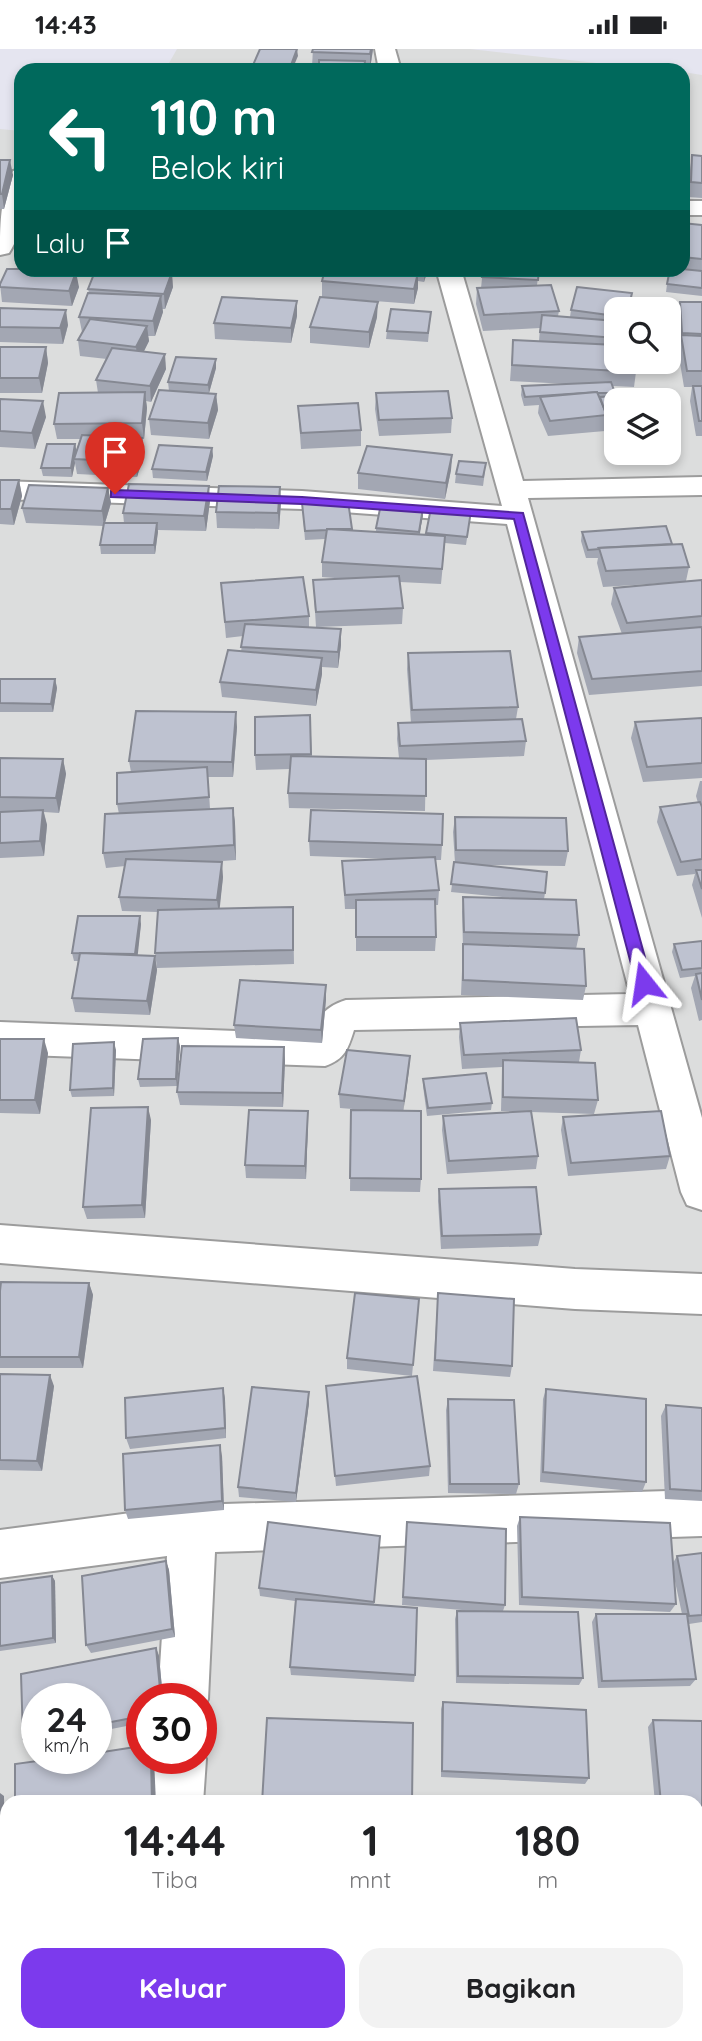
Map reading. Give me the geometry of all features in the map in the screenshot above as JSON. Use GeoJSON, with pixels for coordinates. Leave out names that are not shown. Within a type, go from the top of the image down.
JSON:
{"type":"FeatureCollection","features":[{"type":"Feature","properties":{"kind":"street"},"geometry":{"type":"LineString","coordinates":[[0,248],[14,200]]}},
{"type":"Feature","properties":{"kind":"street"},"geometry":{"type":"LineString","coordinates":[[449,277],[515,503],[702,1192]]}},
{"type":"Feature","properties":{"kind":"street"},"geometry":{"type":"LineString","coordinates":[[0,490],[302,501],[515,503],[702,487]]}},
{"type":"Feature","properties":{"kind":"street"},"geometry":{"type":"LineString","coordinates":[[0,1038],[325,1050],[332,1043],[335,1024],[346,1015],[651,1009]]}},
{"type":"Feature","properties":{"kind":"street"},"geometry":{"type":"LineString","coordinates":[[0,1244],[575,1289],[702,1294]]}},
{"type":"Feature","properties":{"kind":"street"},"geometry":{"type":"LineString","coordinates":[[0,1554],[192,1529],[702,1513]]}},
{"type":"Feature","properties":{"kind":"street"},"geometry":{"type":"LineString","coordinates":[[184,1683],[192,1529]]}},
{"type":"Feature","properties":{"kind":"street"},"geometry":{"type":"LineString","coordinates":[[178,1795],[179,1774]]}},
{"type":"Feature","properties":{"kind":"shaded area"},"geometry":{"type":"Polygon","coordinates":[[[177,49],[470,49],[597,63],[169,63],[177,49]]]}},
{"type":"Feature","properties":{"kind":"shaded area"},"geometry":{"type":"Polygon","coordinates":[[[690,73],[702,75],[702,1795],[0,1795],[0,129],[14,130],[14,277],[690,277],[690,73]]]}},
{"type":"Feature","properties":{"kind":"building"},"geometry":{"type":"Polygon","coordinates":[[[260,49],[297,49],[292,63],[254,63],[260,49]]]}},
{"type":"Feature","properties":{"kind":"building"},"geometry":{"type":"Polygon","coordinates":[[[313,49],[371,49],[370,54],[312,52],[313,49]]]}},
{"type":"Feature","properties":{"kind":"building"},"geometry":{"type":"Polygon","coordinates":[[[319,60],[365,61],[365,63],[319,63],[319,60]]]}},
{"type":"Feature","properties":{"kind":"building"},"geometry":{"type":"Polygon","coordinates":[[[692,155],[702,156],[702,183],[691,182],[692,155]]]}},
{"type":"Feature","properties":{"kind":"building"},"geometry":{"type":"Polygon","coordinates":[[[0,160],[10,160],[2,194],[0,194],[0,160]]]}},
{"type":"Feature","properties":{"kind":"building"},"geometry":{"type":"Polygon","coordinates":[[[690,224],[702,225],[702,259],[690,258],[690,224]]]}},
{"type":"Feature","properties":{"kind":"building"},"geometry":{"type":"Polygon","coordinates":[[[7,269],[14,269],[14,277],[74,277],[69,291],[0,287],[7,269]]]}},
{"type":"Feature","properties":{"kind":"building"},"geometry":{"type":"Polygon","coordinates":[[[690,270],[702,271],[702,288],[667,284],[668,277],[690,277],[690,270]]]}},
{"type":"Feature","properties":{"kind":"building"},"geometry":{"type":"Polygon","coordinates":[[[93,277],[170,277],[164,294],[88,289],[93,277]]]}},
{"type":"Feature","properties":{"kind":"building"},"geometry":{"type":"Polygon","coordinates":[[[323,277],[417,277],[414,289],[322,281],[323,277]]]}},
{"type":"Feature","properties":{"kind":"building"},"geometry":{"type":"Polygon","coordinates":[[[482,277],[538,277],[538,280],[482,277]]]}},
{"type":"Feature","properties":{"kind":"building"},"geometry":{"type":"Polygon","coordinates":[[[551,285],[559,311],[484,315],[477,288],[551,285]]]}},
{"type":"Feature","properties":{"kind":"building"},"geometry":{"type":"Polygon","coordinates":[[[577,287],[632,293],[631,297],[604,297],[604,314],[571,310],[577,287]]]}},
{"type":"Feature","properties":{"kind":"building"},"geometry":{"type":"Polygon","coordinates":[[[88,293],[161,296],[153,321],[79,317],[88,293]]]}},
{"type":"Feature","properties":{"kind":"building"},"geometry":{"type":"Polygon","coordinates":[[[222,297],[297,301],[291,328],[214,323],[222,297]]]}},
{"type":"Feature","properties":{"kind":"building"},"geometry":{"type":"Polygon","coordinates":[[[320,297],[378,302],[369,332],[310,327],[320,297]]]}},
{"type":"Feature","properties":{"kind":"building"},"geometry":{"type":"Polygon","coordinates":[[[681,302],[702,302],[702,334],[682,333],[681,302]]]}},
{"type":"Feature","properties":{"kind":"building"},"geometry":{"type":"Polygon","coordinates":[[[0,308],[66,310],[60,328],[0,327],[0,308]]]}},
{"type":"Feature","properties":{"kind":"building"},"geometry":{"type":"Polygon","coordinates":[[[391,309],[431,312],[428,333],[387,331],[391,309]]]}},
{"type":"Feature","properties":{"kind":"building"},"geometry":{"type":"Polygon","coordinates":[[[542,315],[604,320],[604,337],[540,332],[542,315]]]}},
{"type":"Feature","properties":{"kind":"building"},"geometry":{"type":"Polygon","coordinates":[[[90,319],[147,326],[136,347],[78,340],[90,319]]]}},
{"type":"Feature","properties":{"kind":"building"},"geometry":{"type":"Polygon","coordinates":[[[681,335],[702,336],[702,371],[687,371],[681,335]]]}},
{"type":"Feature","properties":{"kind":"building"},"geometry":{"type":"Polygon","coordinates":[[[513,340],[604,344],[604,370],[512,365],[513,340]]]}},
{"type":"Feature","properties":{"kind":"building"},"geometry":{"type":"Polygon","coordinates":[[[0,347],[46,347],[39,378],[0,378],[0,347]]]}},
{"type":"Feature","properties":{"kind":"building"},"geometry":{"type":"Polygon","coordinates":[[[112,348],[165,354],[150,386],[96,380],[112,348]]]}},
{"type":"Feature","properties":{"kind":"building"},"geometry":{"type":"Polygon","coordinates":[[[176,357],[216,359],[208,385],[168,382],[176,357]]]}},
{"type":"Feature","properties":{"kind":"building"},"geometry":{"type":"Polygon","coordinates":[[[611,382],[613,388],[604,388],[604,393],[525,397],[522,386],[611,382]]]}},
{"type":"Feature","properties":{"kind":"building"},"geometry":{"type":"Polygon","coordinates":[[[693,386],[702,386],[702,421],[699,421],[693,386]]]}},
{"type":"Feature","properties":{"kind":"building"},"geometry":{"type":"Polygon","coordinates":[[[159,390],[216,394],[208,423],[149,419],[159,390]]]}},
{"type":"Feature","properties":{"kind":"building"},"geometry":{"type":"Polygon","coordinates":[[[448,391],[452,418],[379,420],[376,393],[448,391]]]}},
{"type":"Feature","properties":{"kind":"building"},"geometry":{"type":"Polygon","coordinates":[[[145,392],[142,423],[54,424],[59,393],[145,392]]]}},
{"type":"Feature","properties":{"kind":"building"},"geometry":{"type":"Polygon","coordinates":[[[597,392],[604,415],[550,421],[540,397],[597,392]]]}},
{"type":"Feature","properties":{"kind":"building"},"geometry":{"type":"Polygon","coordinates":[[[0,399],[43,401],[32,433],[0,431],[0,399]]]}},
{"type":"Feature","properties":{"kind":"building"},"geometry":{"type":"Polygon","coordinates":[[[358,403],[361,430],[301,433],[298,406],[358,403]]]}},
{"type":"Feature","properties":{"kind":"building"},"geometry":{"type":"Polygon","coordinates":[[[82,435],[142,438],[135,462],[74,459],[82,435]]]}},
{"type":"Feature","properties":{"kind":"building"},"geometry":{"type":"Polygon","coordinates":[[[47,444],[75,444],[71,468],[41,468],[47,444]]]}},
{"type":"Feature","properties":{"kind":"building"},"geometry":{"type":"Polygon","coordinates":[[[159,445],[212,448],[206,472],[152,469],[159,445]]]}},
{"type":"Feature","properties":{"kind":"building"},"geometry":{"type":"Polygon","coordinates":[[[367,446],[452,455],[446,483],[358,473],[367,446]]]}},
{"type":"Feature","properties":{"kind":"building"},"geometry":{"type":"Polygon","coordinates":[[[459,461],[486,463],[483,477],[456,474],[459,461]]]}},
{"type":"Feature","properties":{"kind":"building"},"geometry":{"type":"Polygon","coordinates":[[[0,480],[19,480],[11,509],[0,509],[0,480]]]}},
{"type":"Feature","properties":{"kind":"building"},"geometry":{"type":"Polygon","coordinates":[[[129,484],[209,486],[204,516],[123,513],[129,484]]]}},
{"type":"Feature","properties":{"kind":"building"},"geometry":{"type":"Polygon","coordinates":[[[29,485],[108,488],[102,511],[22,508],[29,485]]]}},
{"type":"Feature","properties":{"kind":"building"},"geometry":{"type":"Polygon","coordinates":[[[219,486],[280,487],[278,513],[216,512],[219,486]]]}},
{"type":"Feature","properties":{"kind":"building"},"geometry":{"type":"Polygon","coordinates":[[[348,501],[352,529],[305,531],[302,503],[348,501]]]}},
{"type":"Feature","properties":{"kind":"building"},"geometry":{"type":"Polygon","coordinates":[[[381,504],[423,508],[419,532],[376,528],[381,504]]]}},
{"type":"Feature","properties":{"kind":"building"},"geometry":{"type":"Polygon","coordinates":[[[431,508],[471,511],[467,537],[426,533],[431,508]]]}},
{"type":"Feature","properties":{"kind":"building"},"geometry":{"type":"Polygon","coordinates":[[[104,523],[157,523],[154,545],[100,545],[104,523]]]}},
{"type":"Feature","properties":{"kind":"building"},"geometry":{"type":"Polygon","coordinates":[[[666,526],[672,544],[588,550],[582,532],[666,526]]]}},
{"type":"Feature","properties":{"kind":"building"},"geometry":{"type":"Polygon","coordinates":[[[327,529],[445,536],[442,569],[322,562],[327,529]]]}},
{"type":"Feature","properties":{"kind":"building"},"geometry":{"type":"Polygon","coordinates":[[[682,544],[689,567],[606,571],[599,548],[682,544]]]}},
{"type":"Feature","properties":{"kind":"building"},"geometry":{"type":"Polygon","coordinates":[[[399,576],[403,608],[316,612],[313,580],[399,576]]]}},
{"type":"Feature","properties":{"kind":"building"},"geometry":{"type":"Polygon","coordinates":[[[303,577],[309,616],[225,622],[221,583],[303,577]]]}},
{"type":"Feature","properties":{"kind":"building"},"geometry":{"type":"Polygon","coordinates":[[[702,580],[702,616],[627,623],[614,588],[702,580]]]}},
{"type":"Feature","properties":{"kind":"building"},"geometry":{"type":"Polygon","coordinates":[[[245,624],[341,629],[338,652],[241,647],[245,624]]]}},
{"type":"Feature","properties":{"kind":"building"},"geometry":{"type":"Polygon","coordinates":[[[702,627],[702,671],[592,679],[579,637],[702,627]]]}},
{"type":"Feature","properties":{"kind":"building"},"geometry":{"type":"Polygon","coordinates":[[[228,650],[322,658],[316,690],[220,682],[228,650]]]}},
{"type":"Feature","properties":{"kind":"building"},"geometry":{"type":"Polygon","coordinates":[[[510,651],[518,707],[412,710],[408,653],[510,651]]]}},
{"type":"Feature","properties":{"kind":"building"},"geometry":{"type":"Polygon","coordinates":[[[0,679],[55,679],[51,704],[0,703],[0,679]]]}},
{"type":"Feature","properties":{"kind":"building"},"geometry":{"type":"Polygon","coordinates":[[[136,711],[236,712],[232,762],[129,761],[136,711]]]}},
{"type":"Feature","properties":{"kind":"building"},"geometry":{"type":"Polygon","coordinates":[[[310,715],[311,754],[255,755],[255,717],[310,715]]]}},
{"type":"Feature","properties":{"kind":"building"},"geometry":{"type":"Polygon","coordinates":[[[702,718],[702,763],[647,767],[635,722],[702,718]]]}},
{"type":"Feature","properties":{"kind":"building"},"geometry":{"type":"Polygon","coordinates":[[[522,719],[526,741],[400,746],[398,723],[522,719]]]}},
{"type":"Feature","properties":{"kind":"building"},"geometry":{"type":"Polygon","coordinates":[[[291,756],[426,759],[426,796],[288,793],[291,756]]]}},
{"type":"Feature","properties":{"kind":"building"},"geometry":{"type":"Polygon","coordinates":[[[0,758],[63,759],[56,798],[0,797],[0,758]]]}},
{"type":"Feature","properties":{"kind":"building"},"geometry":{"type":"Polygon","coordinates":[[[207,767],[209,797],[117,804],[117,773],[207,767]]]}},
{"type":"Feature","properties":{"kind":"building"},"geometry":{"type":"Polygon","coordinates":[[[700,802],[702,859],[681,862],[660,807],[700,802]]]}},
{"type":"Feature","properties":{"kind":"building"},"geometry":{"type":"Polygon","coordinates":[[[233,808],[234,845],[103,853],[105,814],[233,808]]]}},
{"type":"Feature","properties":{"kind":"building"},"geometry":{"type":"Polygon","coordinates":[[[43,810],[40,841],[0,843],[0,812],[43,810]]]}},
{"type":"Feature","properties":{"kind":"building"},"geometry":{"type":"Polygon","coordinates":[[[311,810],[443,814],[442,845],[309,841],[311,810]]]}},
{"type":"Feature","properties":{"kind":"building"},"geometry":{"type":"Polygon","coordinates":[[[455,817],[566,818],[568,851],[456,850],[455,817]]]}},
{"type":"Feature","properties":{"kind":"building"},"geometry":{"type":"Polygon","coordinates":[[[435,857],[439,890],[345,895],[342,861],[435,857]]]}},
{"type":"Feature","properties":{"kind":"building"},"geometry":{"type":"Polygon","coordinates":[[[126,859],[222,862],[217,900],[119,897],[126,859]]]}},
{"type":"Feature","properties":{"kind":"building"},"geometry":{"type":"Polygon","coordinates":[[[454,862],[547,872],[545,893],[451,884],[454,862]]]}},
{"type":"Feature","properties":{"kind":"building"},"geometry":{"type":"Polygon","coordinates":[[[696,870],[702,870],[702,889],[696,870]]]}},
{"type":"Feature","properties":{"kind":"building"},"geometry":{"type":"Polygon","coordinates":[[[463,897],[576,900],[579,935],[464,932],[463,897]]]}},
{"type":"Feature","properties":{"kind":"building"},"geometry":{"type":"Polygon","coordinates":[[[435,899],[436,937],[356,937],[356,900],[435,899]]]}},
{"type":"Feature","properties":{"kind":"building"},"geometry":{"type":"Polygon","coordinates":[[[293,907],[293,950],[155,953],[158,910],[293,907]]]}},
{"type":"Feature","properties":{"kind":"building"},"geometry":{"type":"Polygon","coordinates":[[[78,916],[140,916],[135,954],[72,953],[78,916]]]}},
{"type":"Feature","properties":{"kind":"building"},"geometry":{"type":"Polygon","coordinates":[[[702,941],[702,968],[682,970],[674,944],[702,941]]]}},
{"type":"Feature","properties":{"kind":"building"},"geometry":{"type":"Polygon","coordinates":[[[463,944],[584,949],[586,986],[463,980],[463,944]]]}},
{"type":"Feature","properties":{"kind":"building"},"geometry":{"type":"Polygon","coordinates":[[[80,953],[155,956],[147,1001],[72,998],[80,953]]]}},
{"type":"Feature","properties":{"kind":"building"},"geometry":{"type":"Polygon","coordinates":[[[702,973],[702,1000],[696,974],[702,973]]]}},
{"type":"Feature","properties":{"kind":"building"},"geometry":{"type":"Polygon","coordinates":[[[240,980],[326,985],[321,1030],[234,1025],[240,980]]]}},
{"type":"Feature","properties":{"kind":"building"},"geometry":{"type":"Polygon","coordinates":[[[576,1018],[581,1050],[464,1055],[460,1023],[576,1018]]]}},
{"type":"Feature","properties":{"kind":"building"},"geometry":{"type":"Polygon","coordinates":[[[178,1038],[176,1079],[138,1079],[143,1039],[178,1038]]]}},
{"type":"Feature","properties":{"kind":"building"},"geometry":{"type":"Polygon","coordinates":[[[0,1039],[44,1039],[35,1100],[0,1100],[0,1039]]]}},
{"type":"Feature","properties":{"kind":"building"},"geometry":{"type":"Polygon","coordinates":[[[114,1042],[113,1088],[70,1090],[73,1044],[114,1042]]]}},
{"type":"Feature","properties":{"kind":"building"},"geometry":{"type":"Polygon","coordinates":[[[182,1046],[284,1047],[282,1093],[177,1092],[182,1046]]]}},
{"type":"Feature","properties":{"kind":"building"},"geometry":{"type":"Polygon","coordinates":[[[347,1050],[410,1056],[404,1101],[339,1094],[347,1050]]]}},
{"type":"Feature","properties":{"kind":"building"},"geometry":{"type":"Polygon","coordinates":[[[503,1060],[595,1063],[598,1100],[503,1097],[503,1060]]]}},
{"type":"Feature","properties":{"kind":"building"},"geometry":{"type":"Polygon","coordinates":[[[486,1073],[492,1103],[428,1108],[423,1079],[486,1073]]]}},
{"type":"Feature","properties":{"kind":"building"},"geometry":{"type":"Polygon","coordinates":[[[148,1107],[142,1205],[83,1207],[91,1108],[148,1107]]]}},
{"type":"Feature","properties":{"kind":"building"},"geometry":{"type":"Polygon","coordinates":[[[249,1110],[308,1111],[305,1166],[245,1165],[249,1110]]]}},
{"type":"Feature","properties":{"kind":"building"},"geometry":{"type":"Polygon","coordinates":[[[351,1110],[421,1111],[421,1179],[350,1178],[351,1110]]]}},
{"type":"Feature","properties":{"kind":"building"},"geometry":{"type":"Polygon","coordinates":[[[531,1111],[538,1156],[449,1161],[443,1116],[531,1111]]]}},
{"type":"Feature","properties":{"kind":"building"},"geometry":{"type":"Polygon","coordinates":[[[661,1111],[670,1156],[571,1163],[563,1117],[661,1111]]]}},
{"type":"Feature","properties":{"kind":"building"},"geometry":{"type":"Polygon","coordinates":[[[536,1187],[541,1234],[442,1236],[439,1189],[536,1187]]]}},
{"type":"Feature","properties":{"kind":"building"},"geometry":{"type":"Polygon","coordinates":[[[1,1282],[89,1283],[79,1357],[0,1357],[1,1282]]]}},
{"type":"Feature","properties":{"kind":"building"},"geometry":{"type":"Polygon","coordinates":[[[355,1293],[419,1299],[413,1365],[347,1358],[355,1293]]]}},
{"type":"Feature","properties":{"kind":"building"},"geometry":{"type":"Polygon","coordinates":[[[438,1293],[514,1299],[512,1366],[435,1360],[438,1293]]]}},
{"type":"Feature","properties":{"kind":"building"},"geometry":{"type":"Polygon","coordinates":[[[0,1374],[50,1375],[37,1461],[0,1460],[0,1374]]]}},
{"type":"Feature","properties":{"kind":"building"},"geometry":{"type":"Polygon","coordinates":[[[417,1376],[430,1466],[335,1476],[326,1386],[417,1376]]]}},
{"type":"Feature","properties":{"kind":"building"},"geometry":{"type":"Polygon","coordinates":[[[252,1387],[309,1392],[296,1493],[238,1487],[252,1387]]]}},
{"type":"Feature","properties":{"kind":"building"},"geometry":{"type":"Polygon","coordinates":[[[223,1388],[225,1428],[126,1438],[125,1398],[223,1388]]]}},
{"type":"Feature","properties":{"kind":"building"},"geometry":{"type":"Polygon","coordinates":[[[546,1389],[646,1399],[646,1482],[543,1472],[546,1389]]]}},
{"type":"Feature","properties":{"kind":"building"},"geometry":{"type":"Polygon","coordinates":[[[448,1399],[514,1400],[519,1484],[450,1484],[448,1399]]]}},
{"type":"Feature","properties":{"kind":"building"},"geometry":{"type":"Polygon","coordinates":[[[666,1405],[702,1408],[702,1491],[670,1489],[666,1405]]]}},
{"type":"Feature","properties":{"kind":"building"},"geometry":{"type":"Polygon","coordinates":[[[220,1445],[222,1501],[125,1510],[123,1454],[220,1445]]]}},
{"type":"Feature","properties":{"kind":"building"},"geometry":{"type":"Polygon","coordinates":[[[520,1517],[670,1523],[676,1604],[522,1597],[520,1517]]]}},
{"type":"Feature","properties":{"kind":"building"},"geometry":{"type":"Polygon","coordinates":[[[268,1522],[380,1536],[374,1602],[259,1588],[268,1522]]]}},
{"type":"Feature","properties":{"kind":"building"},"geometry":{"type":"Polygon","coordinates":[[[407,1522],[506,1529],[505,1605],[403,1597],[407,1522]]]}},
{"type":"Feature","properties":{"kind":"building"},"geometry":{"type":"Polygon","coordinates":[[[702,1553],[702,1615],[689,1616],[677,1556],[702,1553]]]}},
{"type":"Feature","properties":{"kind":"building"},"geometry":{"type":"Polygon","coordinates":[[[166,1561],[172,1629],[86,1645],[82,1576],[166,1561]]]}},
{"type":"Feature","properties":{"kind":"building"},"geometry":{"type":"Polygon","coordinates":[[[52,1576],[53,1638],[0,1646],[0,1583],[52,1576]]]}},
{"type":"Feature","properties":{"kind":"building"},"geometry":{"type":"Polygon","coordinates":[[[296,1599],[417,1608],[415,1675],[290,1667],[296,1599]]]}},
{"type":"Feature","properties":{"kind":"building"},"geometry":{"type":"Polygon","coordinates":[[[457,1611],[578,1612],[583,1678],[458,1676],[457,1611]]]}},
{"type":"Feature","properties":{"kind":"building"},"geometry":{"type":"Polygon","coordinates":[[[596,1614],[687,1614],[696,1679],[602,1681],[596,1614]]]}},
{"type":"Feature","properties":{"kind":"building"},"geometry":{"type":"Polygon","coordinates":[[[156,1648],[159,1683],[126,1683],[126,1719],[112,1722],[112,1683],[21,1683],[21,1674],[156,1648]]]}},
{"type":"Feature","properties":{"kind":"building"},"geometry":{"type":"Polygon","coordinates":[[[443,1702],[586,1710],[589,1778],[442,1771],[443,1702]]]}},
{"type":"Feature","properties":{"kind":"building"},"geometry":{"type":"Polygon","coordinates":[[[267,1718],[413,1723],[412,1795],[262,1795],[267,1718]]]}},
{"type":"Feature","properties":{"kind":"building"},"geometry":{"type":"Polygon","coordinates":[[[653,1720],[702,1721],[702,1795],[660,1795],[653,1720]]]}},
{"type":"Feature","properties":{"kind":"building"},"geometry":{"type":"Polygon","coordinates":[[[126,1748],[126,1774],[151,1774],[152,1795],[15,1795],[15,1764],[21,1763],[21,1774],[112,1774],[112,1751],[126,1748]]]}},
{"type":"Feature","properties":{"kind":"route"},"geometry":{"type":"LineString","coordinates":[[115,494],[302,501],[519,516],[644,983]]}}]}
